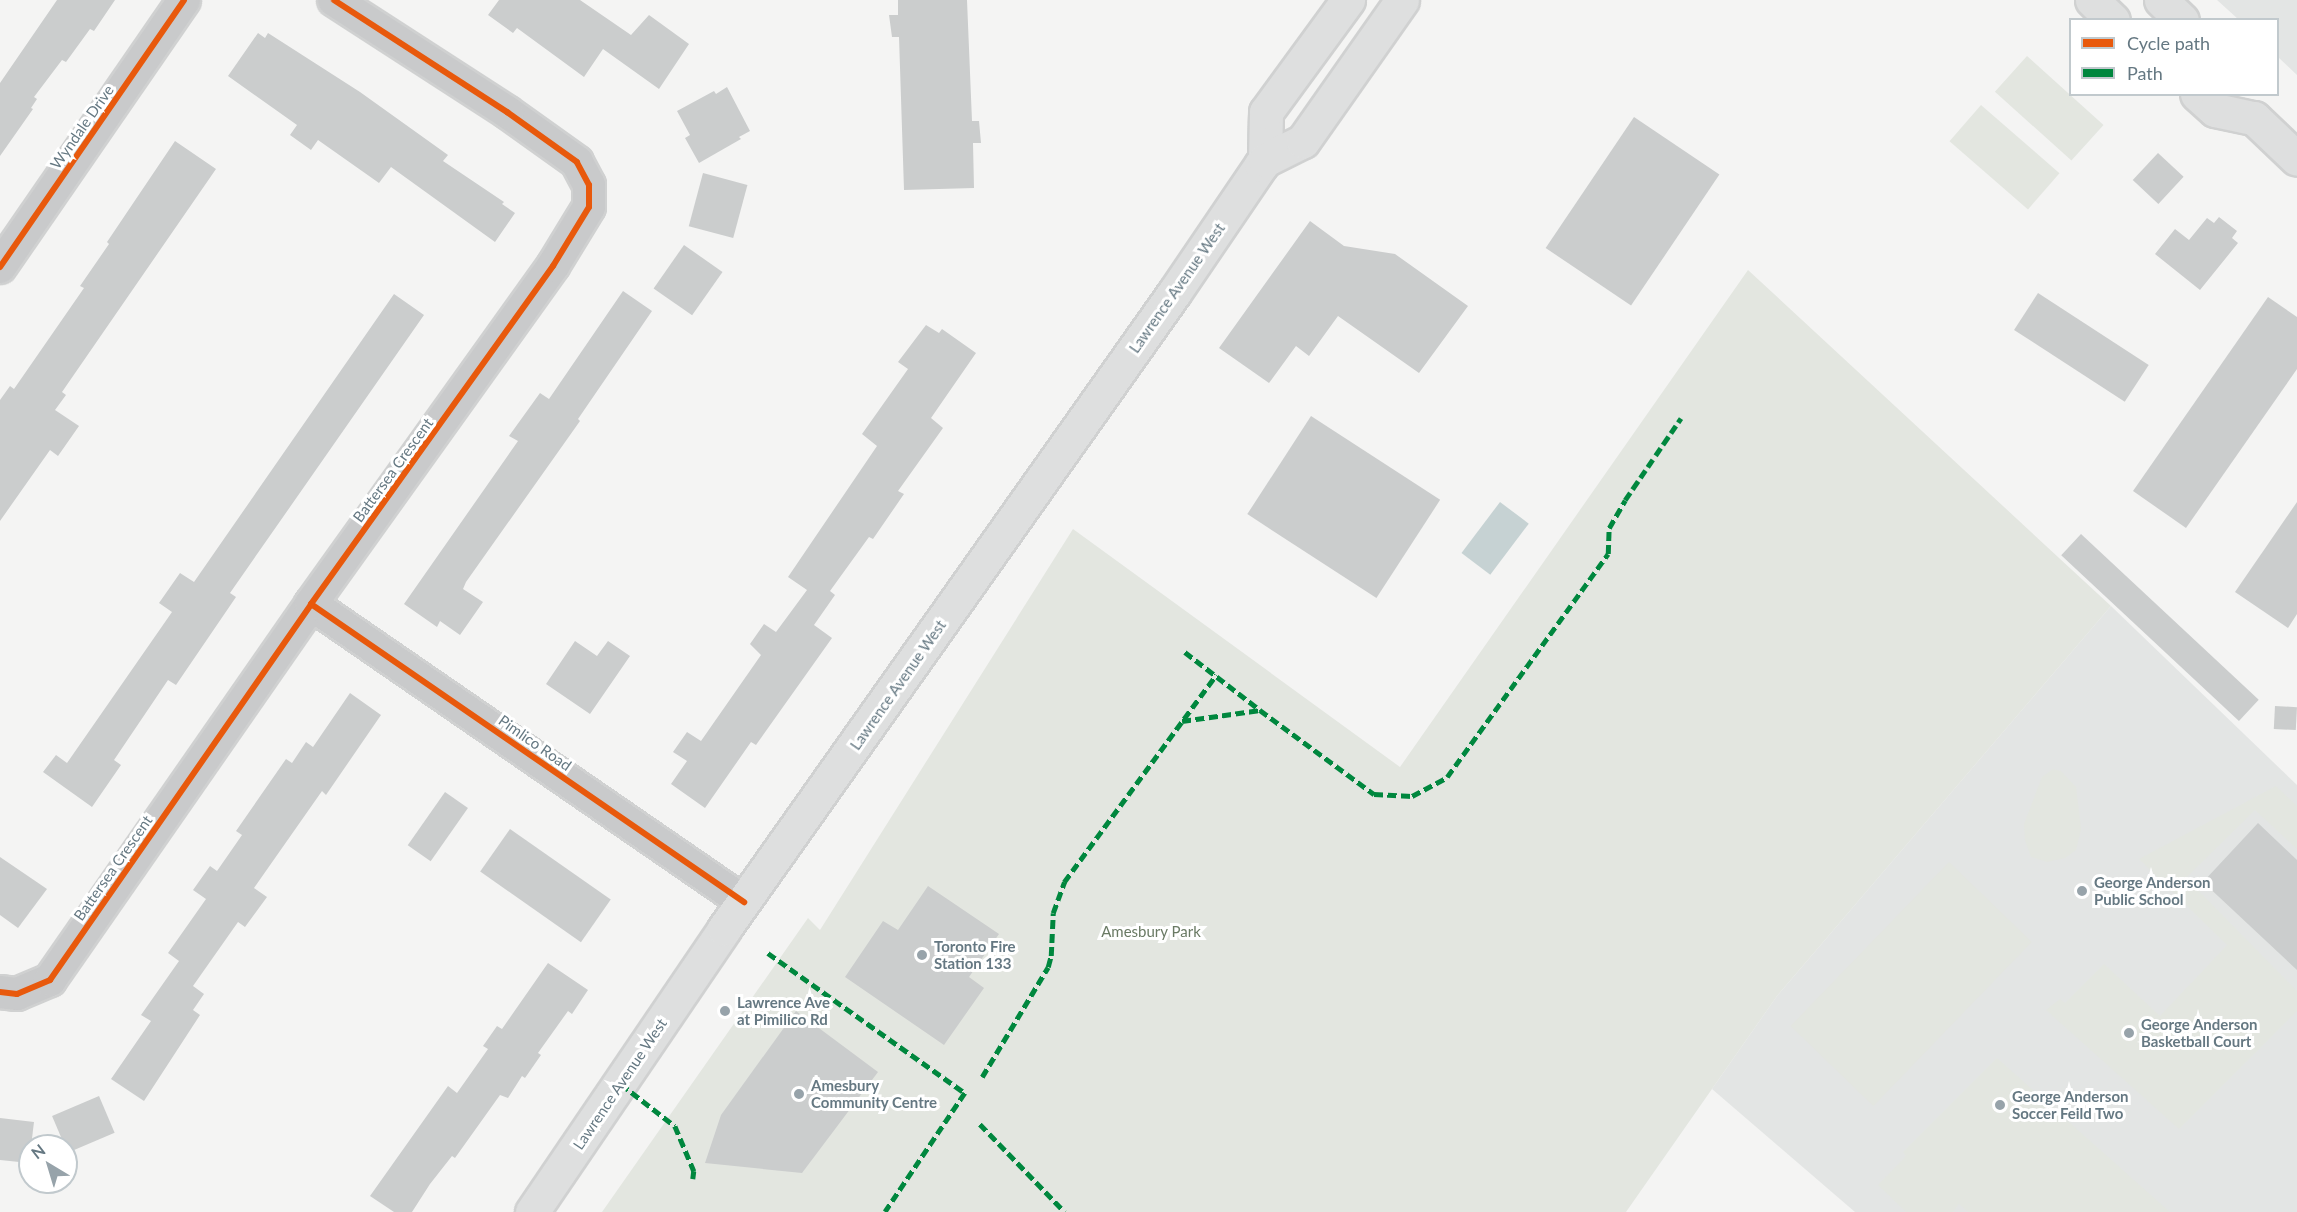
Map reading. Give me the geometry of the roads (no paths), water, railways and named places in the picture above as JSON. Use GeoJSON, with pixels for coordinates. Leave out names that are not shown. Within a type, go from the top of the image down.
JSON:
{"type":"FeatureCollection","features":[{"type":"Feature","properties":{"kind":"main road"},"geometry":{"type":"LineString","coordinates":[[1265,160],[1266,112],[1348,0]]}},
{"type":"Feature","properties":{"kind":"main road","name":"Lawrence Avenue West"},"geometry":{"type":"LineString","coordinates":[[532,1212],[744,902],[1174,293],[1265,160],[1303,141],[1402,0]]}},
{"type":"Feature","properties":{"kind":"main road"},"geometry":{"type":"LineString","coordinates":[[2092,0],[2111,18]]}},
{"type":"Feature","properties":{"kind":"main road"},"geometry":{"type":"LineString","coordinates":[[2161,0],[2180,18]]}},
{"type":"Feature","properties":{"kind":"main road"},"geometry":{"type":"LineString","coordinates":[[2199,96],[2215,110],[2252,106],[2297,159]]}},
{"type":"Feature","properties":{"kind":"street","name":"Wyndale Drive"},"geometry":{"type":"LineString","coordinates":[[0,267],[184,0]]}},
{"type":"Feature","properties":{"kind":"street","name":"Battersea Crescent"},"geometry":{"type":"LineString","coordinates":[[0,992],[17,994],[50,980],[311,604],[553,267],[589,207],[589,185],[577,162],[507,112],[334,0]]}},
{"type":"Feature","properties":{"kind":"street","name":"Pimlico Road"},"geometry":{"type":"LineString","coordinates":[[311,604],[744,902]]}},
{"type":"Feature","properties":{"kind":"place","name":"George Anderson Public School"},"geometry":{"type":"Point","coordinates":[2082,891]}},
{"type":"Feature","properties":{"kind":"place","name":"Toronto Fire Station 133"},"geometry":{"type":"Point","coordinates":[922,955]}},
{"type":"Feature","properties":{"kind":"place","name":"Lawrence Ave at Pimilico Rd"},"geometry":{"type":"Point","coordinates":[725,1011]}},
{"type":"Feature","properties":{"kind":"place","name":"George Anderson Basketball Court"},"geometry":{"type":"Point","coordinates":[2129,1033]}},
{"type":"Feature","properties":{"kind":"place","name":"Amesbury Community Centre"},"geometry":{"type":"Point","coordinates":[799,1094]}},
{"type":"Feature","properties":{"kind":"place","name":"George Anderson Soccer Feild Two"},"geometry":{"type":"Point","coordinates":[2000,1105]}},
{"type":"Feature","properties":{"kind":"park label","name":"Amesbury Park"},"geometry":{"type":"Point","coordinates":[1151,932]}}]}
